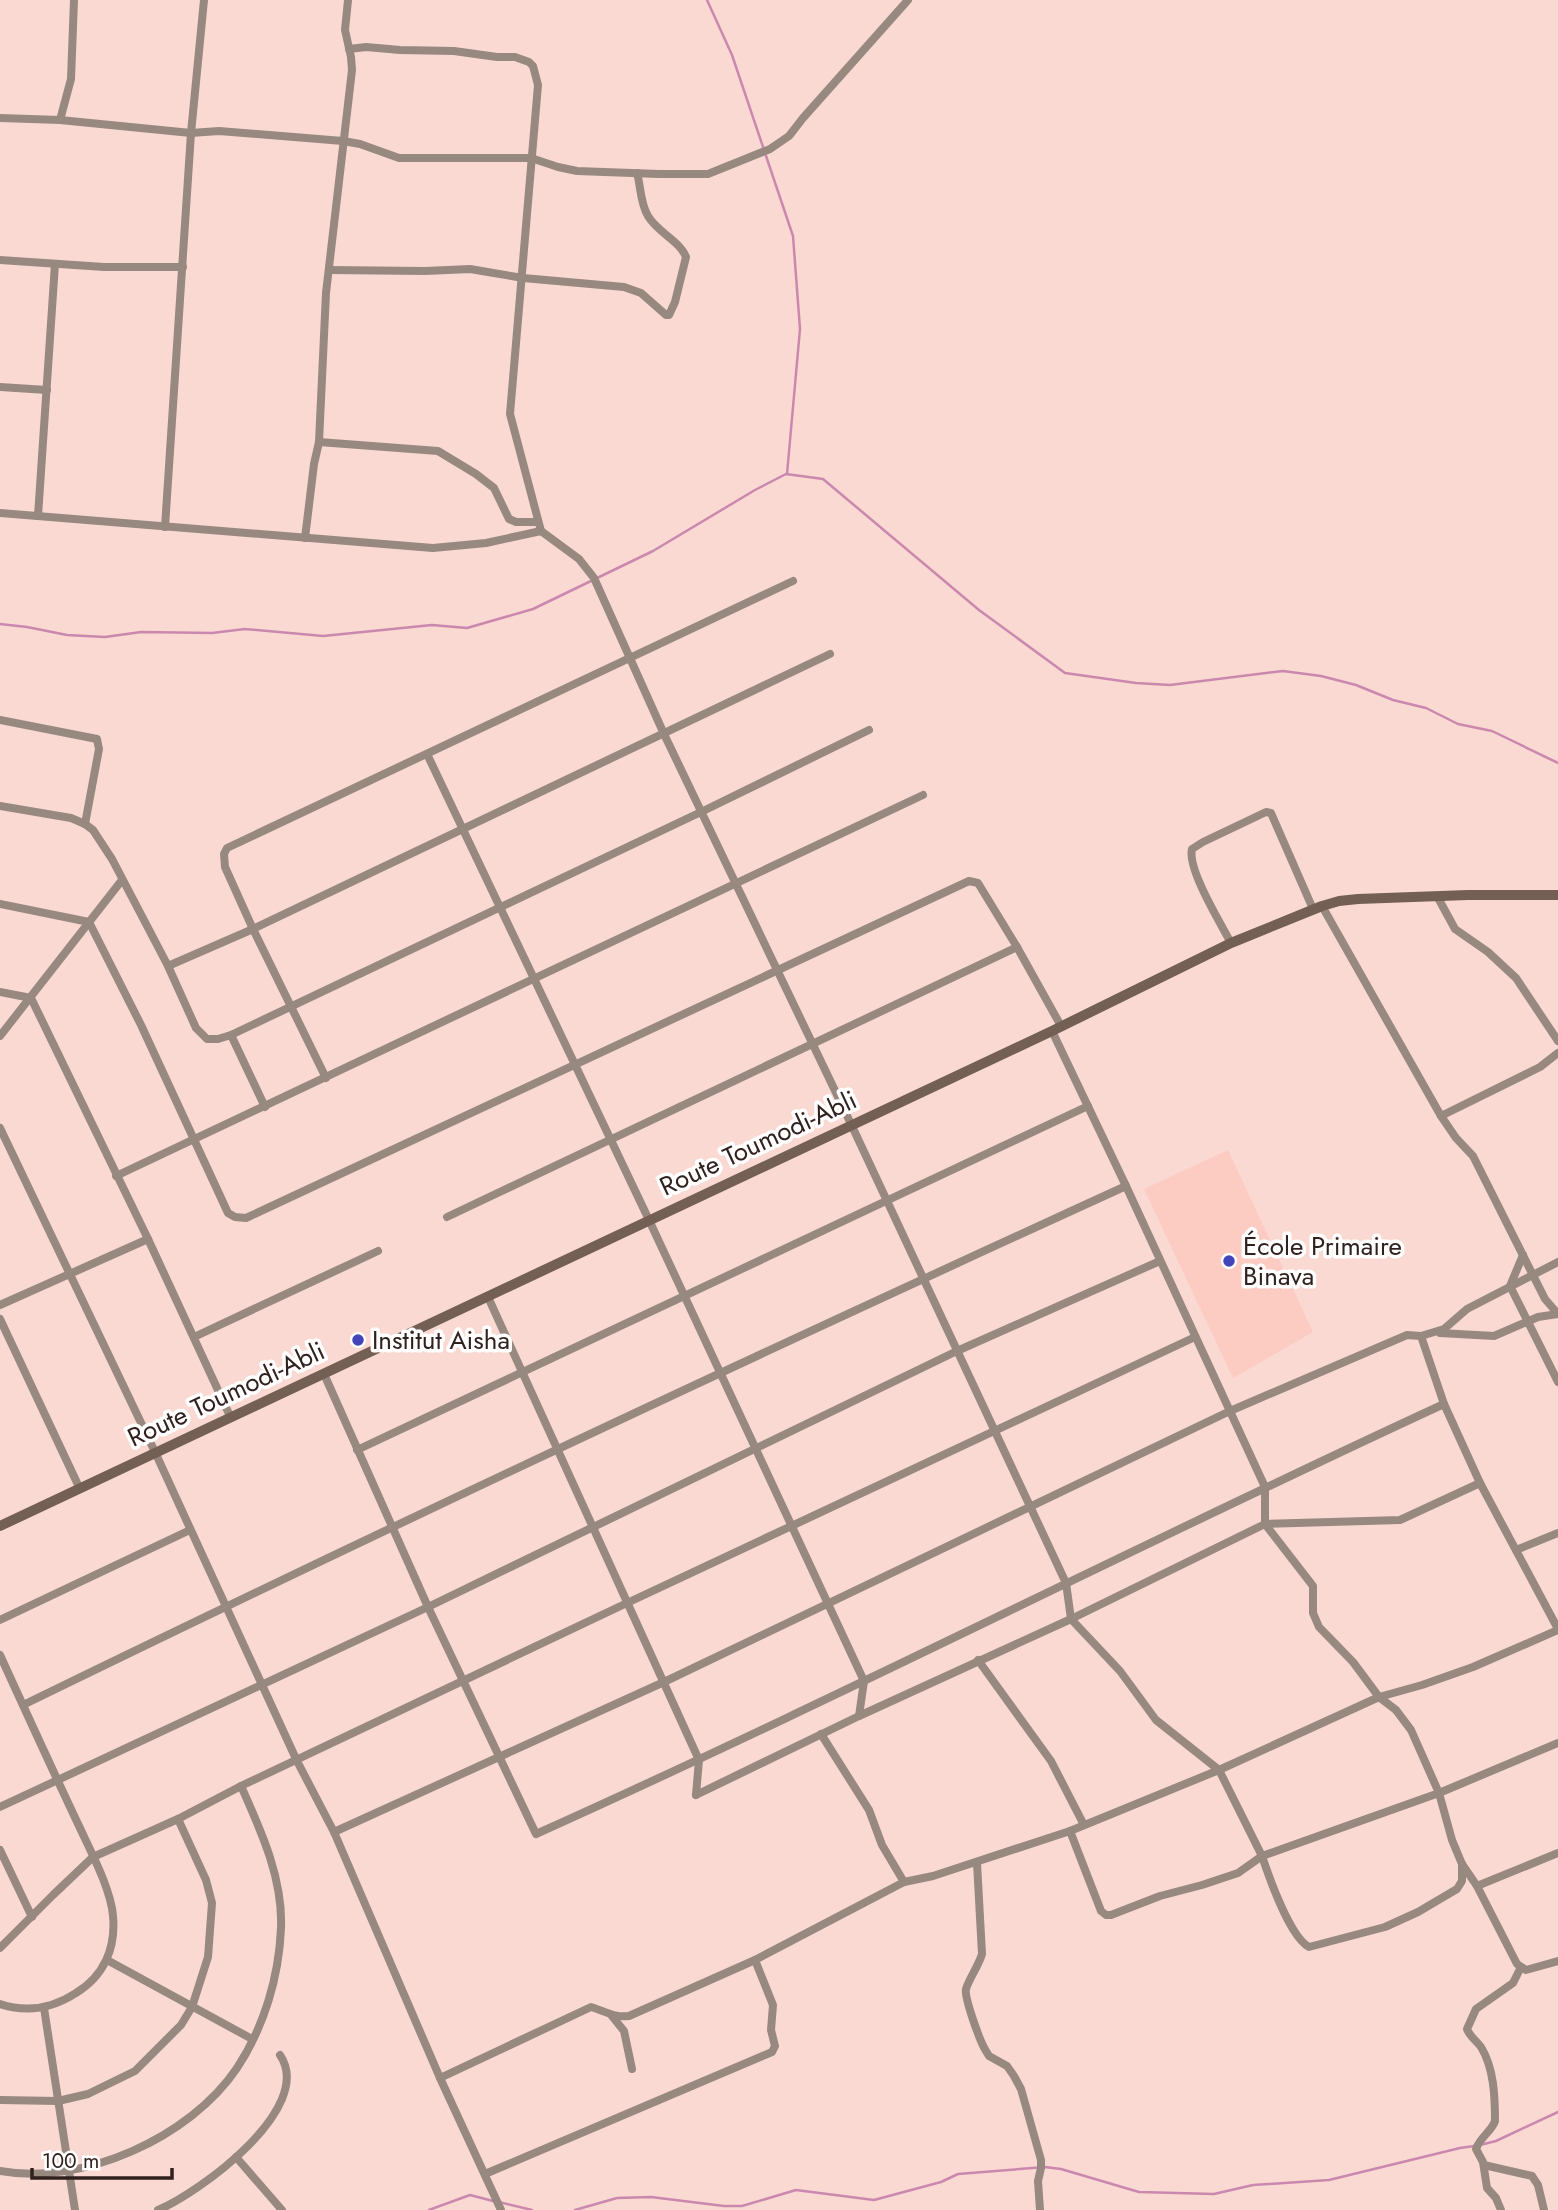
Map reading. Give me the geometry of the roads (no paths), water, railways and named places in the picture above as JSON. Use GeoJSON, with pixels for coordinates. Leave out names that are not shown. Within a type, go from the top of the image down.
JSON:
{"type":"FeatureCollection","features":[{"type":"Feature","properties":{"kind":"street"},"geometry":{"type":"LineString","coordinates":[[60,120],[71,79],[74,0]]}},
{"type":"Feature","properties":{"kind":"street"},"geometry":{"type":"LineString","coordinates":[[166,527],[191,133],[204,0]]}},
{"type":"Feature","properties":{"kind":"street"},"geometry":{"type":"LineString","coordinates":[[305,538],[319,442],[329,270],[352,70],[345,30],[348,0]]}},
{"type":"Feature","properties":{"kind":"street"},"geometry":{"type":"LineString","coordinates":[[0,118],[60,120],[191,133],[219,131],[343,141],[399,158],[531,158],[569,170],[708,174],[770,149],[789,136],[908,0]]}},
{"type":"Feature","properties":{"kind":"street"},"geometry":{"type":"LineString","coordinates":[[349,49],[366,47],[454,51],[515,57],[529,62],[535,69],[538,85],[510,414],[539,527]]}},
{"type":"Feature","properties":{"kind":"street"},"geometry":{"type":"LineString","coordinates":[[329,270],[470,270],[632,288],[652,300],[666,314],[670,314],[685,257],[682,250],[647,216],[637,173]]}},
{"type":"Feature","properties":{"kind":"street"},"geometry":{"type":"LineString","coordinates":[[0,260],[183,267]]}},
{"type":"Feature","properties":{"kind":"street"},"geometry":{"type":"LineString","coordinates":[[38,516],[55,264]]}},
{"type":"Feature","properties":{"kind":"street"},"geometry":{"type":"LineString","coordinates":[[0,387],[47,390]]}},
{"type":"Feature","properties":{"kind":"street"},"geometry":{"type":"LineString","coordinates":[[319,442],[438,451],[494,488],[509,519],[539,527],[587,568],[594,578],[664,734],[851,1124],[1066,1583],[1071,1619],[1120,1671],[1156,1720],[1219,1770],[1262,1856],[1278,1900],[1305,1946],[1385,1927],[1418,1912],[1457,1889],[1462,1881],[1462,1864]]}},
{"type":"Feature","properties":{"kind":"street"},"geometry":{"type":"LineString","coordinates":[[0,513],[433,548],[486,543],[539,527]]}},
{"type":"Feature","properties":{"kind":"street"},"geometry":{"type":"LineString","coordinates":[[327,1078],[225,867],[224,854],[227,848],[793,581]]}},
{"type":"Feature","properties":{"kind":"street"},"geometry":{"type":"LineString","coordinates":[[168,966],[253,929],[830,654]]}},
{"type":"Feature","properties":{"kind":"street"},"geometry":{"type":"LineString","coordinates":[[0,720],[97,739],[99,749],[85,824]]}},
{"type":"Feature","properties":{"kind":"street"},"geometry":{"type":"LineString","coordinates":[[0,806],[71,818],[85,824],[104,845],[168,966],[196,1028],[201,1035],[213,1040],[231,1035],[869,730]]}},
{"type":"Feature","properties":{"kind":"street"},"geometry":{"type":"LineString","coordinates":[[427,754],[611,1139],[864,1681],[859,1716]]}},
{"type":"Feature","properties":{"kind":"street"},"geometry":{"type":"LineString","coordinates":[[116,1176],[923,795]]}},
{"type":"Feature","properties":{"kind":"street"},"geometry":{"type":"LineString","coordinates":[[1231,943],[1200,884],[1191,855],[1192,849],[1266,812],[1271,813],[1317,908],[1441,1116],[1473,1156],[1545,1298],[1558,1314]]}},
{"type":"Feature","properties":{"kind":"street"},"geometry":{"type":"LineString","coordinates":[[0,1035],[122,880]]}},
{"type":"Feature","properties":{"kind":"street"},"geometry":{"type":"LineString","coordinates":[[89,922],[141,1025],[228,1213],[246,1218],[776,969],[969,881],[978,883],[1017,947],[1056,1029],[1088,1106],[1265,1487],[1265,1524],[1313,1586],[1313,1613],[1319,1627],[1353,1662],[1378,1697],[1396,1710],[1411,1730],[1439,1793],[1452,1840],[1462,1864],[1477,1886],[1517,1964],[1526,1970],[1558,1961]]}},
{"type":"Feature","properties":{"kind":"street","name":"Route Toumodi-Abli"},"geometry":{"type":"LineString","coordinates":[[1,1523],[488,1297],[1056,1029],[1231,943],[1317,908],[1339,901],[1358,899],[1558,895]]}},
{"type":"Feature","properties":{"kind":"street"},"geometry":{"type":"LineString","coordinates":[[1437,896],[1455,929],[1488,952],[1516,978],[1558,1041]]}},
{"type":"Feature","properties":{"kind":"street"},"geometry":{"type":"LineString","coordinates":[[0,905],[89,922]]}},
{"type":"Feature","properties":{"kind":"street"},"geometry":{"type":"LineString","coordinates":[[447,1217],[1017,947]]}},
{"type":"Feature","properties":{"kind":"street"},"geometry":{"type":"LineString","coordinates":[[0,992],[31,998]]}},
{"type":"Feature","properties":{"kind":"street"},"geometry":{"type":"LineString","coordinates":[[31,998],[230,1416]]}},
{"type":"Feature","properties":{"kind":"street"},"geometry":{"type":"LineString","coordinates":[[231,1035],[265,1107]]}},
{"type":"Feature","properties":{"kind":"street"},"geometry":{"type":"LineString","coordinates":[[1441,1116],[1540,1067],[1558,1053]]}},
{"type":"Feature","properties":{"kind":"street"},"geometry":{"type":"LineString","coordinates":[[357,1450],[1088,1106]]}},
{"type":"Feature","properties":{"kind":"street"},"geometry":{"type":"LineString","coordinates":[[0,1128],[334,1832],[440,2078],[501,2210]]}},
{"type":"Feature","properties":{"kind":"street"},"geometry":{"type":"LineString","coordinates":[[23,1706],[226,1606],[1126,1186]]}},
{"type":"Feature","properties":{"kind":"street"},"geometry":{"type":"LineString","coordinates":[[0,1305],[148,1239]]}},
{"type":"Feature","properties":{"kind":"street"},"geometry":{"type":"LineString","coordinates":[[194,1337],[378,1251]]}},
{"type":"Feature","properties":{"kind":"street"},"geometry":{"type":"LineString","coordinates":[[1510,1286],[1523,1255]]}},
{"type":"Feature","properties":{"kind":"street"},"geometry":{"type":"LineString","coordinates":[[0,1807],[428,1607],[957,1351],[1160,1261]]}},
{"type":"Feature","properties":{"kind":"street"},"geometry":{"type":"LineString","coordinates":[[334,1832],[664,1682],[1230,1411],[1407,1335],[1421,1336],[1436,1332],[1451,1325],[1467,1309],[1558,1262]]}},
{"type":"Feature","properties":{"kind":"street"},"geometry":{"type":"LineString","coordinates":[[1510,1286],[1558,1382]]}},
{"type":"Feature","properties":{"kind":"street"},"geometry":{"type":"LineString","coordinates":[[488,1297],[699,1760],[696,1795],[978,1660],[1071,1619],[1265,1524],[1400,1520],[1480,1483]]}},
{"type":"Feature","properties":{"kind":"street"},"geometry":{"type":"LineString","coordinates":[[1436,1332],[1494,1336],[1544,1315],[1558,1314]]}},
{"type":"Feature","properties":{"kind":"street"},"geometry":{"type":"LineString","coordinates":[[0,1319],[79,1487]]}},
{"type":"Feature","properties":{"kind":"street"},"geometry":{"type":"LineString","coordinates":[[612,2016],[629,2016],[755,1960],[904,1881],[977,1863],[1070,1831],[1219,1770],[1378,1697],[1473,1667],[1558,1629],[1480,1483],[1444,1404],[1421,1336]]}},
{"type":"Feature","properties":{"kind":"street"},"geometry":{"type":"LineString","coordinates":[[0,1948],[93,1857],[1195,1337]]}},
{"type":"Feature","properties":{"kind":"street"},"geometry":{"type":"LineString","coordinates":[[324,1374],[462,1682],[500,1755],[536,1834],[699,1760],[1265,1487],[1444,1404]]}},
{"type":"Feature","properties":{"kind":"street"},"geometry":{"type":"LineString","coordinates":[[0,1620],[190,1530]]}},
{"type":"Feature","properties":{"kind":"street"},"geometry":{"type":"LineString","coordinates":[[1516,1550],[1558,1533]]}},
{"type":"Feature","properties":{"kind":"street"},"geometry":{"type":"LineString","coordinates":[[0,1655],[93,1857],[112,1906],[113,1940],[99,1974],[65,2001],[44,2008],[24,2009],[0,2004]]}},
{"type":"Feature","properties":{"kind":"street"},"geometry":{"type":"LineString","coordinates":[[978,1660],[1051,1761],[1084,1825]]}},
{"type":"Feature","properties":{"kind":"street"},"geometry":{"type":"LineString","coordinates":[[821,1734],[869,1810],[882,1845],[904,1881]]}},
{"type":"Feature","properties":{"kind":"street"},"geometry":{"type":"LineString","coordinates":[[1070,1831],[1101,1911],[1111,1915],[1160,1896],[1238,1873],[1262,1856],[1439,1793],[1558,1743]]}},
{"type":"Feature","properties":{"kind":"street"},"geometry":{"type":"LineString","coordinates":[[0,2171],[37,2174],[69,2172],[129,2154],[176,2126],[218,2090],[236,2068],[271,1996],[281,1927],[280,1901],[266,1839],[241,1786]]}},
{"type":"Feature","properties":{"kind":"street"},"geometry":{"type":"LineString","coordinates":[[0,2100],[58,2101],[88,2094],[135,2071],[181,2025],[192,2007],[208,1958],[212,1903],[206,1880],[178,1819]]}},
{"type":"Feature","properties":{"kind":"street"},"geometry":{"type":"LineString","coordinates":[[0,1850],[32,1917]]}},
{"type":"Feature","properties":{"kind":"street"},"geometry":{"type":"LineString","coordinates":[[1477,1886],[1558,1853]]}},
{"type":"Feature","properties":{"kind":"street"},"geometry":{"type":"LineString","coordinates":[[977,1863],[982,1954],[978,1968],[966,1988],[965,1998],[989,2056],[1007,2066],[1021,2089],[1041,2160],[1038,2181],[1040,2210]]}},
{"type":"Feature","properties":{"kind":"street"},"geometry":{"type":"LineString","coordinates":[[107,1960],[252,2039]]}},
{"type":"Feature","properties":{"kind":"street"},"geometry":{"type":"LineString","coordinates":[[485,2174],[772,2052],[775,2046],[771,2030],[773,2005],[755,1960]]}},
{"type":"Feature","properties":{"kind":"street"},"geometry":{"type":"LineString","coordinates":[[1501,2210],[1496,2198],[1487,2188],[1483,2176],[1484,2165],[1476,2149],[1484,2135],[1493,2127],[1495,2104],[1491,2073],[1480,2046],[1467,2029],[1476,2009],[1513,1983],[1521,1967]]}},
{"type":"Feature","properties":{"kind":"street"},"geometry":{"type":"LineString","coordinates":[[440,2078],[591,2007],[612,2016],[624,2031],[632,2068]]}},
{"type":"Feature","properties":{"kind":"street"},"geometry":{"type":"LineString","coordinates":[[44,2008],[75,2210]]}},
{"type":"Feature","properties":{"kind":"street"},"geometry":{"type":"LineString","coordinates":[[158,2210],[216,2175],[266,2126],[287,2090],[286,2064],[280,2056]]}},
{"type":"Feature","properties":{"kind":"street"},"geometry":{"type":"LineString","coordinates":[[236,2157],[282,2210]]}},
{"type":"Feature","properties":{"kind":"street"},"geometry":{"type":"LineString","coordinates":[[1484,2165],[1532,2176],[1538,2185],[1544,2210]]}},
{"type":"Feature","properties":{"kind":"waterway"},"geometry":{"type":"LineString","coordinates":[[707,0],[732,55],[793,236],[800,329],[787,474]]}},
{"type":"Feature","properties":{"kind":"waterway"},"geometry":{"type":"LineString","coordinates":[[0,624],[67,635],[105,637],[141,632],[212,633],[245,629],[323,636],[432,625],[467,628],[533,609],[653,551],[786,474],[823,479],[979,610],[1065,673],[1170,685],[1283,671],[1321,676],[1426,708],[1458,724],[1492,731],[1558,763]]}},
{"type":"Feature","properties":{"kind":"waterway"},"geometry":{"type":"LineString","coordinates":[[1480,2145],[1496,2141],[1558,2112]]}},
{"type":"Feature","properties":{"kind":"waterway"},"geometry":{"type":"LineString","coordinates":[[575,2210],[617,2198],[651,2197],[742,2206],[796,2190],[874,2200],[941,2182],[958,2174],[1045,2167],[1061,2169],[1139,2192],[1214,2194],[1253,2185],[1329,2180],[1474,2146]]}},
{"type":"Feature","properties":{"kind":"waterway"},"geometry":{"type":"LineString","coordinates":[[429,2210],[470,2195],[493,2201]]}},
{"type":"Feature","properties":{"kind":"waterway"},"geometry":{"type":"LineString","coordinates":[[499,2202],[532,2210]]}},
{"type":"Feature","properties":{"kind":"place","name":"École Primaire Binava"},"geometry":{"type":"Point","coordinates":[1229,1261]}},
{"type":"Feature","properties":{"kind":"place","name":"Institut Aisha"},"geometry":{"type":"Point","coordinates":[358,1340]}}]}
